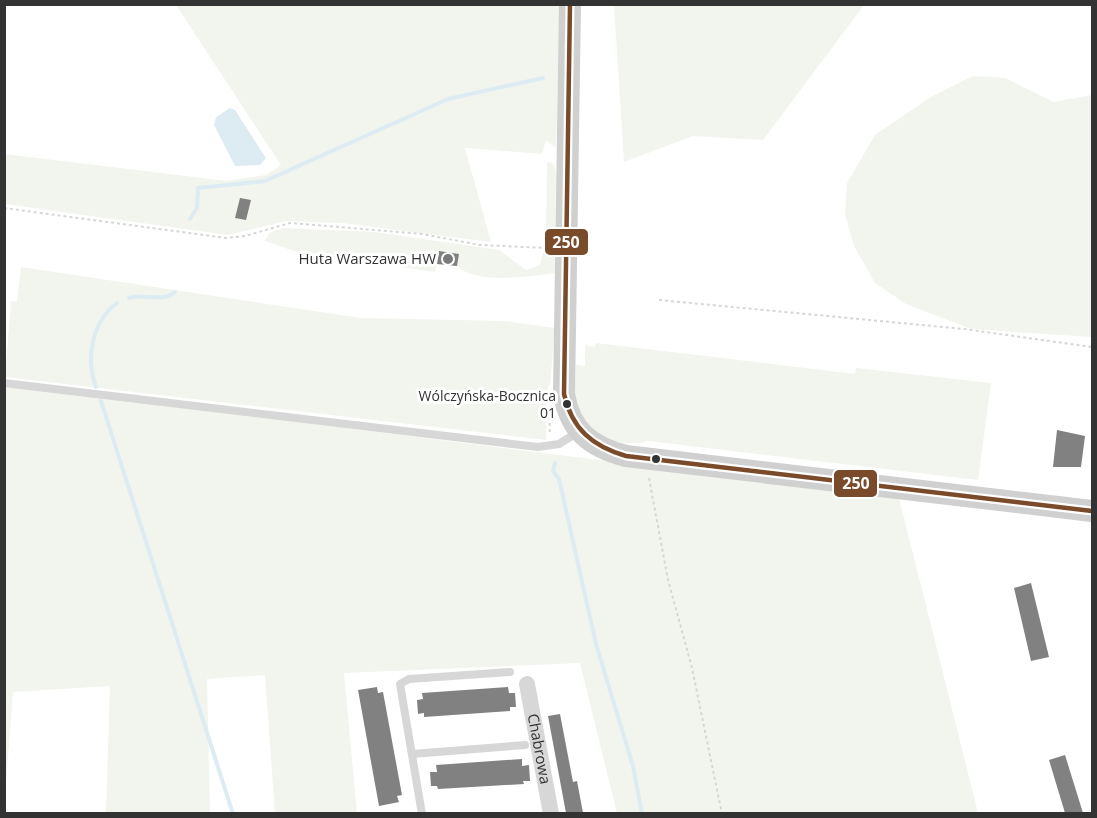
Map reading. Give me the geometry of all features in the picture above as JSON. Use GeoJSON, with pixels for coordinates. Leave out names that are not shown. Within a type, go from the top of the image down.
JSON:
{"type":"FeatureCollection","features":[{"type":"Feature","properties":{"kind":"street"},"geometry":{"type":"LineString","coordinates":[[570,4],[564,394],[567,410],[578,432],[607,451],[642,458],[1092,510]]}},
{"type":"Feature","properties":{"kind":"street","name":"Chabrowa"},"geometry":{"type":"LineString","coordinates":[[527,684],[551,813]]}},
{"type":"Feature","properties":{"kind":"lane"},"geometry":{"type":"LineString","coordinates":[[4,383],[549,446],[560,444],[578,432]]}},
{"type":"Feature","properties":{"kind":"lane"},"geometry":{"type":"LineString","coordinates":[[422,813],[399,691],[404,681],[510,672]]}},
{"type":"Feature","properties":{"kind":"lane"},"geometry":{"type":"LineString","coordinates":[[412,754],[525,745]]}},
{"type":"Feature","properties":{"kind":"path"},"geometry":{"type":"LineString","coordinates":[[4,208],[226,238],[245,236],[290,223],[422,234],[480,245],[566,249]]}},
{"type":"Feature","properties":{"kind":"path"},"geometry":{"type":"LineString","coordinates":[[659,300],[964,329],[1092,347]]}},
{"type":"Feature","properties":{"kind":"path"},"geometry":{"type":"LineString","coordinates":[[549,417],[549,446]]}},
{"type":"Feature","properties":{"kind":"path"},"geometry":{"type":"LineString","coordinates":[[642,458],[647,467],[668,580],[692,668],[722,813]]}},
{"type":"Feature","properties":{"kind":"shaded area"},"geometry":{"type":"Polygon","coordinates":[[[614,4],[864,5],[763,140],[693,136],[624,162],[614,4]]]}},
{"type":"Feature","properties":{"kind":"shaded area"},"geometry":{"type":"Polygon","coordinates":[[[176,5],[560,5],[556,148],[546,140],[542,154],[465,148],[491,242],[342,223],[286,221],[228,235],[5,204],[4,154],[227,181],[266,175],[281,165],[176,5]]]}},
{"type":"Feature","properties":{"kind":"shaded area"},"geometry":{"type":"Polygon","coordinates":[[[973,76],[1005,78],[1054,102],[1092,95],[1092,337],[971,329],[906,304],[875,283],[854,246],[845,214],[847,183],[875,135],[931,97],[973,76]]]}},
{"type":"Feature","properties":{"kind":"shaded area"},"geometry":{"type":"Polygon","coordinates":[[[230,108],[235,110],[266,158],[260,165],[235,166],[214,125],[216,117],[230,108]]]}},
{"type":"Feature","properties":{"kind":"shaded area"},"geometry":{"type":"Polygon","coordinates":[[[547,162],[553,163],[556,171],[555,241],[546,241],[547,162]]]}},
{"type":"Feature","properties":{"kind":"shaded area"},"geometry":{"type":"Polygon","coordinates":[[[283,228],[375,232],[499,250],[526,270],[540,265],[543,253],[554,254],[558,273],[506,278],[478,276],[457,266],[459,254],[439,251],[435,272],[294,251],[265,241],[269,233],[283,228]]]}},
{"type":"Feature","properties":{"kind":"shaded area"},"geometry":{"type":"Polygon","coordinates":[[[21,267],[360,318],[505,321],[555,328],[550,385],[548,386],[546,440],[5,377],[11,301],[17,302],[21,267]]]}},
{"type":"Feature","properties":{"kind":"shaded area"},"geometry":{"type":"Polygon","coordinates":[[[596,343],[855,374],[856,368],[991,383],[978,480],[648,441],[624,443],[613,440],[592,429],[578,410],[575,398],[576,365],[585,366],[585,345],[595,347],[596,343]]]}},
{"type":"Feature","properties":{"kind":"shaded area"},"geometry":{"type":"Polygon","coordinates":[[[5,385],[899,498],[978,813],[617,813],[580,663],[344,673],[357,813],[275,813],[265,675],[207,679],[210,813],[106,813],[110,686],[13,692],[5,797],[5,385]]]}},
{"type":"Feature","properties":{"kind":"building"},"geometry":{"type":"Polygon","coordinates":[[[240,198],[251,200],[246,220],[235,218],[240,198]]]}},
{"type":"Feature","properties":{"kind":"building","name":"Huta Warszawa HW"},"geometry":{"type":"Polygon","coordinates":[[[439,251],[459,254],[457,266],[437,264],[439,251]]]}},
{"type":"Feature","properties":{"kind":"building"},"geometry":{"type":"Polygon","coordinates":[[[1057,430],[1085,436],[1081,467],[1053,467],[1057,430]]]}},
{"type":"Feature","properties":{"kind":"building"},"geometry":{"type":"Polygon","coordinates":[[[1031,583],[1049,657],[1031,661],[1014,588],[1031,583]]]}},
{"type":"Feature","properties":{"kind":"building"},"geometry":{"type":"Polygon","coordinates":[[[377,687],[378,693],[383,692],[402,795],[397,796],[399,802],[379,806],[358,690],[377,687]]]}},
{"type":"Feature","properties":{"kind":"building"},"geometry":{"type":"Polygon","coordinates":[[[508,687],[509,693],[515,693],[516,707],[510,707],[510,711],[424,717],[424,713],[418,714],[417,700],[423,699],[422,693],[508,687]]]}},
{"type":"Feature","properties":{"kind":"building"},"geometry":{"type":"Polygon","coordinates":[[[560,714],[573,782],[577,781],[583,813],[566,813],[548,716],[560,714]]]}},
{"type":"Feature","properties":{"kind":"building"},"geometry":{"type":"Polygon","coordinates":[[[1065,755],[1083,813],[1065,813],[1049,760],[1065,755]]]}},
{"type":"Feature","properties":{"kind":"building"},"geometry":{"type":"Polygon","coordinates":[[[522,759],[522,766],[529,765],[530,781],[523,781],[524,784],[438,789],[437,786],[431,786],[430,772],[437,772],[436,765],[522,759]]]}},
{"type":"Feature","properties":{"kind":"waterway"},"geometry":{"type":"LineString","coordinates":[[190,219],[197,208],[198,188],[265,181],[448,99],[543,78]]}},
{"type":"Feature","properties":{"kind":"waterway"},"geometry":{"type":"LineString","coordinates":[[129,298],[165,297],[175,292]]}},
{"type":"Feature","properties":{"kind":"waterway"},"geometry":{"type":"LineString","coordinates":[[96,387],[91,364],[93,341],[102,320],[117,303]]}},
{"type":"Feature","properties":{"kind":"waterway"},"geometry":{"type":"LineString","coordinates":[[101,401],[233,814]]}},
{"type":"Feature","properties":{"kind":"waterway"},"geometry":{"type":"LineString","coordinates":[[555,463],[553,471],[559,479],[596,644],[633,766],[642,814]]}},
{"type":"Feature","properties":{"kind":"transit line","name":"250"},"geometry":{"type":"LineString","coordinates":[[570,4],[564,394],[572,417],[585,434],[603,447],[626,456],[1092,511]]}},
{"type":"Feature","properties":{"kind":"place","name":"Huta Warszawa HW"},"geometry":{"type":"Point","coordinates":[448,259]}},
{"type":"Feature","properties":{"kind":"place","name":"Wólczyńska-Bocznica 01"},"geometry":{"type":"Point","coordinates":[567,404]}}]}
